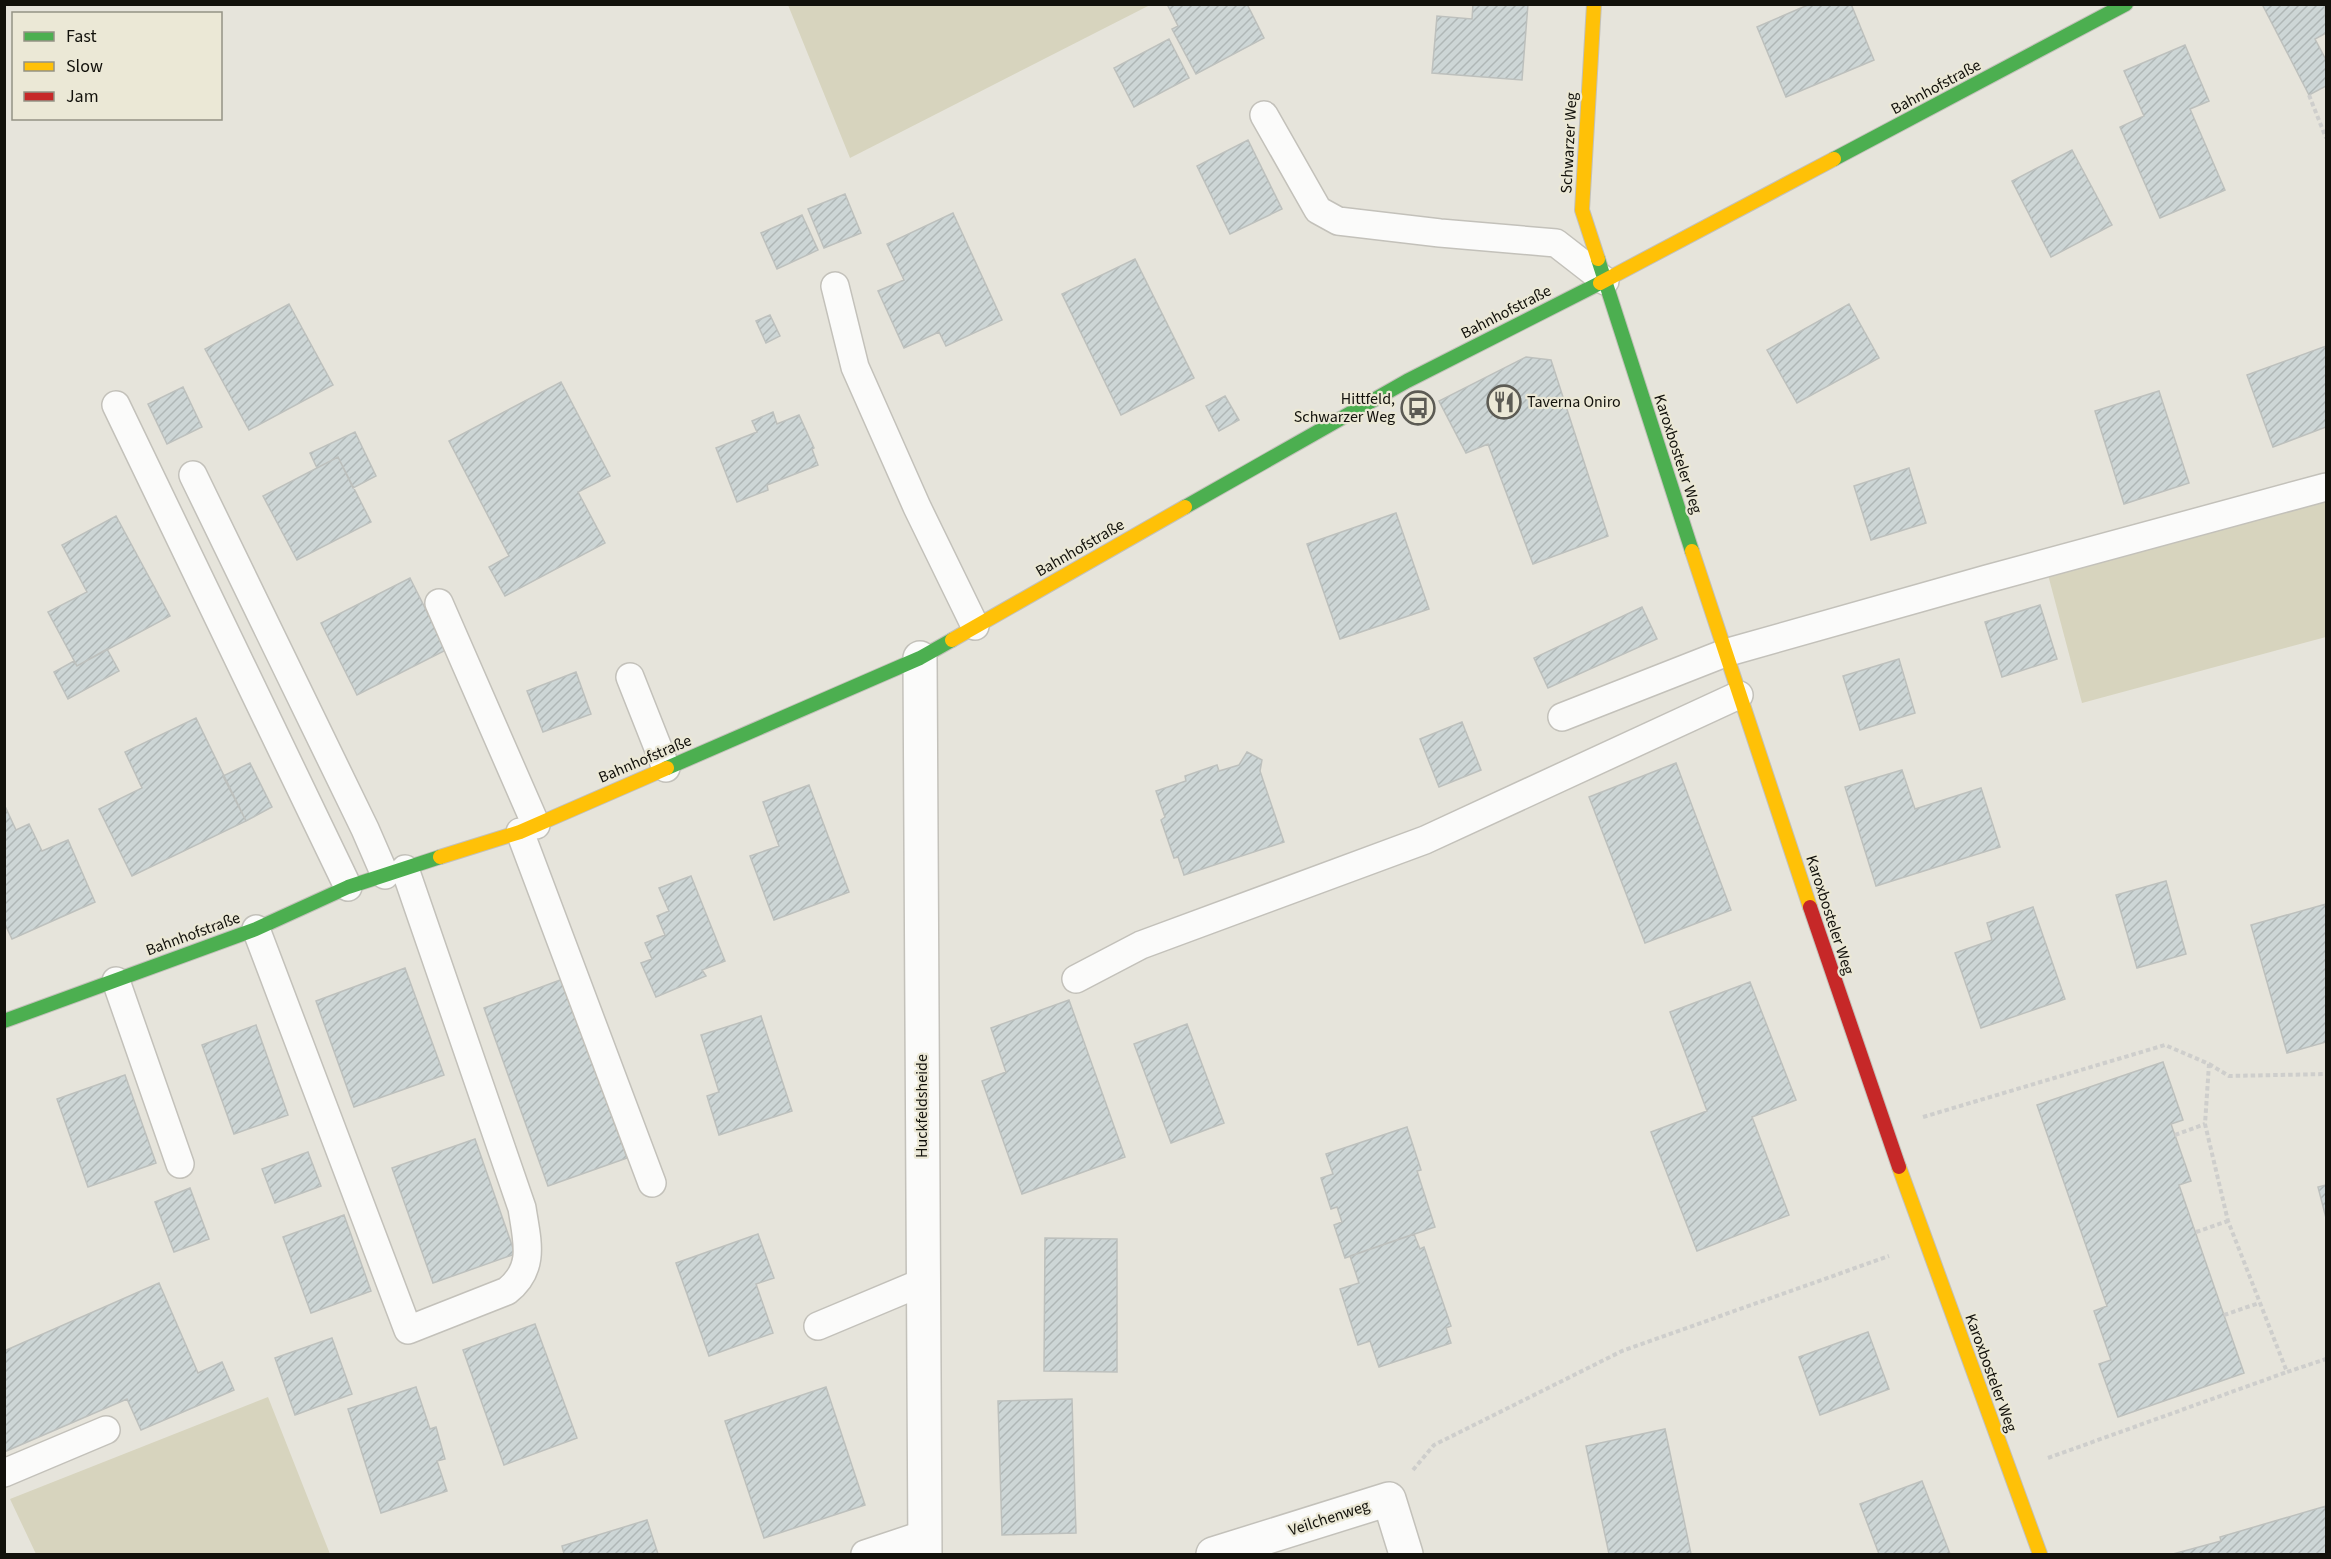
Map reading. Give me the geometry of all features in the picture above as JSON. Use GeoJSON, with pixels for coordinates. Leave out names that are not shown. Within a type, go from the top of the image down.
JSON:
{"type":"FeatureCollection","features":[{"type":"Feature","properties":{"kind":"street","name":"Schwarzer Weg"},"geometry":{"type":"LineString","coordinates":[[1594,4],[1582,210],[1605,281]]}},
{"type":"Feature","properties":{"kind":"street","name":"Bahnhofstraße"},"geometry":{"type":"LineString","coordinates":[[4,1022],[256,929],[348,887],[528,828],[920,658],[1407,381],[1605,281],[2126,4]]}},
{"type":"Feature","properties":{"kind":"street","name":"Karoxbosteler Weg"},"geometry":{"type":"LineString","coordinates":[[1605,281],[1725,653],[1885,1128],[2040,1554]]}},
{"type":"Feature","properties":{"kind":"street","name":"Huckfeldsheide"},"geometry":{"type":"LineString","coordinates":[[920,658],[925,1544]]}},
{"type":"Feature","properties":{"kind":"street","name":"Veilchenweg"},"geometry":{"type":"LineString","coordinates":[[1213,1554],[1389,1499],[1406,1554]]}},
{"type":"Feature","properties":{"kind":"lane"},"geometry":{"type":"LineString","coordinates":[[1264,115],[1318,210],[1338,221],[1556,243],[1605,281]]}},
{"type":"Feature","properties":{"kind":"lane"},"geometry":{"type":"LineString","coordinates":[[835,286],[855,367],[917,507],[975,626]]}},
{"type":"Feature","properties":{"kind":"lane"},"geometry":{"type":"LineString","coordinates":[[117,405],[348,887]]}},
{"type":"Feature","properties":{"kind":"lane"},"geometry":{"type":"LineString","coordinates":[[193,475],[360,818],[395,872],[522,1209],[527,1260],[520,1280],[507,1291],[408,1330],[256,929]]}},
{"type":"Feature","properties":{"kind":"lane"},"geometry":{"type":"LineString","coordinates":[[1562,717],[1725,653],[2326,487]]}},
{"type":"Feature","properties":{"kind":"lane"},"geometry":{"type":"LineString","coordinates":[[439,603],[528,828],[652,1183]]}},
{"type":"Feature","properties":{"kind":"lane"},"geometry":{"type":"LineString","coordinates":[[630,677],[666,768]]}},
{"type":"Feature","properties":{"kind":"lane"},"geometry":{"type":"LineString","coordinates":[[1076,979],[1141,945],[1425,840],[1739,695]]}},
{"type":"Feature","properties":{"kind":"lane"},"geometry":{"type":"LineString","coordinates":[[116,981],[180,1164]]}},
{"type":"Feature","properties":{"kind":"lane"},"geometry":{"type":"LineString","coordinates":[[818,1326],[923,1282]]}},
{"type":"Feature","properties":{"kind":"lane"},"geometry":{"type":"LineString","coordinates":[[4,1473],[106,1430]]}},
{"type":"Feature","properties":{"kind":"lane"},"geometry":{"type":"LineString","coordinates":[[865,1554],[925,1544]]}},
{"type":"Feature","properties":{"kind":"path"},"geometry":{"type":"LineString","coordinates":[[2309,95],[2326,138]]}},
{"type":"Feature","properties":{"kind":"path"},"geometry":{"type":"LineString","coordinates":[[1885,1128],[2165,1045],[2209,1064],[2229,1076],[2326,1074]]}},
{"type":"Feature","properties":{"kind":"path"},"geometry":{"type":"LineString","coordinates":[[2209,1064],[2205,1124],[2228,1221],[2287,1372]]}},
{"type":"Feature","properties":{"kind":"path"},"geometry":{"type":"LineString","coordinates":[[2175,1135],[2205,1124]]}},
{"type":"Feature","properties":{"kind":"path"},"geometry":{"type":"LineString","coordinates":[[2196,1232],[2228,1221]]}},
{"type":"Feature","properties":{"kind":"path"},"geometry":{"type":"LineString","coordinates":[[1389,1499],[1434,1445],[1622,1351],[1926,1242]]}},
{"type":"Feature","properties":{"kind":"path"},"geometry":{"type":"LineString","coordinates":[[2224,1315],[2259,1303]]}},
{"type":"Feature","properties":{"kind":"path"},"geometry":{"type":"LineString","coordinates":[[2010,1472],[2326,1359]]}},
{"type":"Feature","properties":{"kind":"shaded area"},"geometry":{"type":"Polygon","coordinates":[[[788,5],[1150,5],[850,158],[788,5]]]}},
{"type":"Feature","properties":{"kind":"shaded area"},"geometry":{"type":"Polygon","coordinates":[[[2326,496],[2326,637],[2082,703],[2047,571],[2326,496]]]}},
{"type":"Feature","properties":{"kind":"shaded area"},"geometry":{"type":"Polygon","coordinates":[[[268,1397],[330,1554],[36,1554],[10,1499],[268,1397]]]}},
{"type":"Feature","properties":{"kind":"building"},"geometry":{"type":"Polygon","coordinates":[[[1171,4],[1247,4],[1264,38],[1196,74],[1172,29],[1178,26],[1168,6],[1171,4]]]}},
{"type":"Feature","properties":{"kind":"building"},"geometry":{"type":"Polygon","coordinates":[[[1473,4],[1528,4],[1522,80],[1432,73],[1437,16],[1472,19],[1473,4]]]}},
{"type":"Feature","properties":{"kind":"building"},"geometry":{"type":"Polygon","coordinates":[[[1810,4],[1851,4],[1874,60],[1786,97],[1757,27],[1810,4]]]}},
{"type":"Feature","properties":{"kind":"building"},"geometry":{"type":"Polygon","coordinates":[[[2262,4],[2325,4],[2326,33],[2315,39],[2326,60],[2326,86],[2309,95],[2262,4]]]}},
{"type":"Feature","properties":{"kind":"building"},"geometry":{"type":"Polygon","coordinates":[[[1169,39],[1189,78],[1134,107],[1114,68],[1169,39]]]}},
{"type":"Feature","properties":{"kind":"building"},"geometry":{"type":"Polygon","coordinates":[[[2185,45],[2209,101],[2190,109],[2225,190],[2160,218],[2120,127],[2144,116],[2124,71],[2185,45]]]}},
{"type":"Feature","properties":{"kind":"building"},"geometry":{"type":"Polygon","coordinates":[[[1248,140],[1282,209],[1230,234],[1197,166],[1248,140]]]}},
{"type":"Feature","properties":{"kind":"building"},"geometry":{"type":"Polygon","coordinates":[[[2072,150],[2112,225],[2051,257],[2012,181],[2072,150]]]}},
{"type":"Feature","properties":{"kind":"building"},"geometry":{"type":"Polygon","coordinates":[[[845,194],[861,233],[824,248],[808,209],[845,194]]]}},
{"type":"Feature","properties":{"kind":"building"},"geometry":{"type":"Polygon","coordinates":[[[953,213],[1002,320],[946,346],[939,332],[904,348],[878,291],[904,280],[887,244],[953,213]]]}},
{"type":"Feature","properties":{"kind":"building"},"geometry":{"type":"Polygon","coordinates":[[[802,215],[818,250],[777,269],[761,233],[802,215]]]}},
{"type":"Feature","properties":{"kind":"building"},"geometry":{"type":"Polygon","coordinates":[[[1135,259],[1194,378],[1121,415],[1062,294],[1135,259]]]}},
{"type":"Feature","properties":{"kind":"building"},"geometry":{"type":"Polygon","coordinates":[[[289,304],[333,385],[249,430],[205,349],[289,304]]]}},
{"type":"Feature","properties":{"kind":"building"},"geometry":{"type":"Polygon","coordinates":[[[1849,304],[1879,358],[1797,403],[1767,350],[1849,304]]]}},
{"type":"Feature","properties":{"kind":"building"},"geometry":{"type":"Polygon","coordinates":[[[770,315],[780,336],[766,343],[756,321],[770,315]]]}},
{"type":"Feature","properties":{"kind":"building"},"geometry":{"type":"Polygon","coordinates":[[[2326,346],[2326,427],[2273,447],[2247,375],[2326,346]]]}},
{"type":"Feature","properties":{"kind":"building"},"geometry":{"type":"Polygon","coordinates":[[[1526,357],[1551,360],[1608,536],[1533,564],[1488,444],[1466,453],[1439,401],[1526,357]]]}},
{"type":"Feature","properties":{"kind":"building"},"geometry":{"type":"Polygon","coordinates":[[[561,382],[610,476],[578,492],[605,543],[505,596],[489,567],[509,556],[449,441],[561,382]]]}},
{"type":"Feature","properties":{"kind":"building"},"geometry":{"type":"Polygon","coordinates":[[[183,387],[202,427],[167,444],[148,404],[183,387]]]}},
{"type":"Feature","properties":{"kind":"building"},"geometry":{"type":"Polygon","coordinates":[[[2159,391],[2189,483],[2124,504],[2095,411],[2159,391]]]}},
{"type":"Feature","properties":{"kind":"building"},"geometry":{"type":"Polygon","coordinates":[[[1225,396],[1239,420],[1219,431],[1206,406],[1225,396]]]}},
{"type":"Feature","properties":{"kind":"building"},"geometry":{"type":"Polygon","coordinates":[[[773,412],[777,424],[799,415],[814,448],[812,449],[818,465],[767,485],[768,490],[737,502],[716,448],[757,432],[752,421],[773,412]]]}},
{"type":"Feature","properties":{"kind":"building"},"geometry":{"type":"Polygon","coordinates":[[[355,432],[376,476],[353,488],[338,457],[317,468],[310,453],[355,432]]]}},
{"type":"Feature","properties":{"kind":"building"},"geometry":{"type":"Polygon","coordinates":[[[338,457],[371,522],[297,560],[263,496],[338,457]]]}},
{"type":"Feature","properties":{"kind":"building"},"geometry":{"type":"Polygon","coordinates":[[[1909,468],[1926,523],[1871,540],[1854,486],[1909,468]]]}},
{"type":"Feature","properties":{"kind":"building"},"geometry":{"type":"Polygon","coordinates":[[[1396,513],[1429,609],[1340,639],[1307,544],[1396,513]]]}},
{"type":"Feature","properties":{"kind":"building"},"geometry":{"type":"Polygon","coordinates":[[[116,516],[170,616],[77,666],[48,612],[87,592],[62,545],[116,516]]]}},
{"type":"Feature","properties":{"kind":"building"},"geometry":{"type":"Polygon","coordinates":[[[410,578],[446,650],[357,695],[321,623],[410,578]]]}},
{"type":"Feature","properties":{"kind":"building"},"geometry":{"type":"Polygon","coordinates":[[[2040,605],[2057,659],[2002,677],[1985,622],[2040,605]]]}},
{"type":"Feature","properties":{"kind":"building"},"geometry":{"type":"Polygon","coordinates":[[[1642,607],[1657,639],[1548,688],[1534,658],[1642,607]]]}},
{"type":"Feature","properties":{"kind":"building"},"geometry":{"type":"Polygon","coordinates":[[[107,649],[119,671],[68,699],[54,672],[74,661],[77,666],[107,649]]]}},
{"type":"Feature","properties":{"kind":"building"},"geometry":{"type":"Polygon","coordinates":[[[1899,659],[1915,713],[1860,730],[1843,676],[1899,659]]]}},
{"type":"Feature","properties":{"kind":"building"},"geometry":{"type":"Polygon","coordinates":[[[576,672],[591,714],[543,732],[527,691],[576,672]]]}},
{"type":"Feature","properties":{"kind":"building"},"geometry":{"type":"Polygon","coordinates":[[[196,718],[246,821],[132,876],[99,809],[142,788],[125,752],[196,718]]]}},
{"type":"Feature","properties":{"kind":"building"},"geometry":{"type":"Polygon","coordinates":[[[1462,722],[1481,770],[1439,787],[1420,739],[1462,722]]]}},
{"type":"Feature","properties":{"kind":"building"},"geometry":{"type":"Polygon","coordinates":[[[1247,752],[1262,760],[1260,771],[1284,842],[1184,875],[1178,857],[1174,858],[1161,820],[1165,817],[1156,791],[1186,781],[1185,776],[1217,765],[1219,771],[1239,765],[1247,752]]]}},
{"type":"Feature","properties":{"kind":"building"},"geometry":{"type":"Polygon","coordinates":[[[250,763],[272,807],[246,821],[223,776],[250,763]]]}},
{"type":"Feature","properties":{"kind":"building"},"geometry":{"type":"Polygon","coordinates":[[[1676,763],[1731,910],[1645,943],[1589,797],[1676,763]]]}},
{"type":"Feature","properties":{"kind":"building"},"geometry":{"type":"Polygon","coordinates":[[[1902,770],[1915,809],[1981,788],[2000,847],[1876,886],[1845,787],[1902,770]]]}},
{"type":"Feature","properties":{"kind":"building"},"geometry":{"type":"Polygon","coordinates":[[[809,785],[849,892],[774,920],[750,856],[779,846],[763,802],[809,785]]]}},
{"type":"Feature","properties":{"kind":"building"},"geometry":{"type":"Polygon","coordinates":[[[4,804],[16,830],[29,824],[42,851],[68,840],[95,902],[12,939],[4,922],[4,804]]]}},
{"type":"Feature","properties":{"kind":"building"},"geometry":{"type":"Polygon","coordinates":[[[691,876],[725,961],[702,970],[706,976],[656,997],[641,963],[652,959],[645,943],[665,935],[657,916],[669,911],[659,888],[691,876]]]}},
{"type":"Feature","properties":{"kind":"building"},"geometry":{"type":"Polygon","coordinates":[[[2166,881],[2186,954],[2137,968],[2116,895],[2166,881]]]}},
{"type":"Feature","properties":{"kind":"building"},"geometry":{"type":"Polygon","coordinates":[[[2326,904],[2326,1042],[2287,1053],[2251,925],[2326,904]]]}},
{"type":"Feature","properties":{"kind":"building"},"geometry":{"type":"Polygon","coordinates":[[[2033,907],[2065,999],[1981,1028],[1955,953],[1992,940],[1987,923],[2033,907]]]}},
{"type":"Feature","properties":{"kind":"building"},"geometry":{"type":"Polygon","coordinates":[[[405,968],[444,1075],[354,1107],[316,1001],[405,968]]]}},
{"type":"Feature","properties":{"kind":"building"},"geometry":{"type":"Polygon","coordinates":[[[563,979],[627,1158],[548,1186],[484,1008],[563,979]]]}},
{"type":"Feature","properties":{"kind":"building"},"geometry":{"type":"Polygon","coordinates":[[[1750,982],[1796,1100],[1752,1117],[1789,1215],[1697,1251],[1651,1132],[1707,1111],[1670,1012],[1750,982]]]}},
{"type":"Feature","properties":{"kind":"building"},"geometry":{"type":"Polygon","coordinates":[[[1069,1000],[1125,1157],[1022,1194],[982,1081],[1006,1072],[991,1028],[1069,1000]]]}},
{"type":"Feature","properties":{"kind":"building"},"geometry":{"type":"Polygon","coordinates":[[[761,1016],[792,1111],[719,1135],[707,1096],[719,1092],[701,1035],[761,1016]]]}},
{"type":"Feature","properties":{"kind":"building"},"geometry":{"type":"Polygon","coordinates":[[[1187,1024],[1224,1123],[1171,1143],[1134,1044],[1187,1024]]]}},
{"type":"Feature","properties":{"kind":"building"},"geometry":{"type":"Polygon","coordinates":[[[256,1025],[288,1115],[234,1134],[202,1045],[256,1025]]]}},
{"type":"Feature","properties":{"kind":"building"},"geometry":{"type":"Polygon","coordinates":[[[2163,1062],[2183,1120],[2171,1124],[2191,1181],[2179,1185],[2244,1373],[2118,1417],[2099,1364],[2111,1360],[2094,1311],[2107,1306],[2037,1105],[2163,1062]]]}},
{"type":"Feature","properties":{"kind":"building"},"geometry":{"type":"Polygon","coordinates":[[[125,1075],[156,1163],[88,1187],[57,1099],[125,1075]]]}},
{"type":"Feature","properties":{"kind":"building"},"geometry":{"type":"Polygon","coordinates":[[[1407,1127],[1421,1170],[1417,1171],[1435,1227],[1345,1258],[1334,1225],[1342,1222],[1337,1207],[1331,1209],[1321,1178],[1333,1174],[1326,1154],[1407,1127]]]}},
{"type":"Feature","properties":{"kind":"building"},"geometry":{"type":"Polygon","coordinates":[[[475,1139],[515,1254],[433,1283],[392,1168],[475,1139]]]}},
{"type":"Feature","properties":{"kind":"building"},"geometry":{"type":"Polygon","coordinates":[[[308,1152],[321,1186],[275,1203],[262,1169],[308,1152]]]}},
{"type":"Feature","properties":{"kind":"building"},"geometry":{"type":"Polygon","coordinates":[[[2326,1185],[2326,1218],[2318,1187],[2326,1185]]]}},
{"type":"Feature","properties":{"kind":"building"},"geometry":{"type":"Polygon","coordinates":[[[190,1188],[209,1239],[174,1252],[155,1202],[190,1188]]]}},
{"type":"Feature","properties":{"kind":"building"},"geometry":{"type":"Polygon","coordinates":[[[344,1215],[371,1291],[311,1313],[283,1237],[344,1215]]]}},
{"type":"Feature","properties":{"kind":"building"},"geometry":{"type":"Polygon","coordinates":[[[758,1234],[774,1278],[756,1284],[773,1333],[709,1356],[676,1263],[758,1234]]]}},
{"type":"Feature","properties":{"kind":"building"},"geometry":{"type":"Polygon","coordinates":[[[1414,1234],[1420,1249],[1424,1247],[1451,1326],[1446,1328],[1451,1343],[1379,1367],[1370,1341],[1358,1345],[1340,1289],[1359,1283],[1350,1256],[1414,1234]]]}},
{"type":"Feature","properties":{"kind":"building"},"geometry":{"type":"Polygon","coordinates":[[[1045,1238],[1117,1239],[1117,1372],[1044,1371],[1045,1238]]]}},
{"type":"Feature","properties":{"kind":"building"},"geometry":{"type":"Polygon","coordinates":[[[159,1283],[198,1373],[222,1362],[234,1390],[141,1430],[127,1399],[4,1452],[4,1351],[159,1283]]]}},
{"type":"Feature","properties":{"kind":"building"},"geometry":{"type":"Polygon","coordinates":[[[535,1324],[577,1438],[504,1465],[463,1350],[535,1324]]]}},
{"type":"Feature","properties":{"kind":"building"},"geometry":{"type":"Polygon","coordinates":[[[1868,1332],[1889,1389],[1820,1415],[1799,1357],[1868,1332]]]}},
{"type":"Feature","properties":{"kind":"building"},"geometry":{"type":"Polygon","coordinates":[[[332,1338],[352,1394],[295,1415],[275,1358],[332,1338]]]}},
{"type":"Feature","properties":{"kind":"building"},"geometry":{"type":"Polygon","coordinates":[[[416,1387],[430,1429],[436,1427],[445,1459],[437,1461],[447,1491],[381,1513],[348,1409],[416,1387]]]}},
{"type":"Feature","properties":{"kind":"building"},"geometry":{"type":"Polygon","coordinates":[[[826,1387],[865,1505],[764,1538],[725,1421],[826,1387]]]}},
{"type":"Feature","properties":{"kind":"building"},"geometry":{"type":"Polygon","coordinates":[[[1072,1399],[1076,1533],[1002,1535],[998,1401],[1072,1399]]]}},
{"type":"Feature","properties":{"kind":"building"},"geometry":{"type":"Polygon","coordinates":[[[1665,1429],[1691,1554],[1609,1554],[1586,1446],[1665,1429]]]}},
{"type":"Feature","properties":{"kind":"building"},"geometry":{"type":"Polygon","coordinates":[[[1922,1481],[1950,1554],[1879,1554],[1860,1504],[1922,1481]]]}},
{"type":"Feature","properties":{"kind":"building"},"geometry":{"type":"Polygon","coordinates":[[[2326,1506],[2326,1554],[2173,1554],[2221,1541],[2220,1537],[2326,1506]]]}},
{"type":"Feature","properties":{"kind":"building"},"geometry":{"type":"Polygon","coordinates":[[[647,1520],[658,1554],[564,1554],[562,1546],[647,1520]]]}},
{"type":"Feature","properties":{"kind":"traffic: fast"},"geometry":{"type":"LineString","coordinates":[[1834,159],[2126,4]]}},
{"type":"Feature","properties":{"kind":"traffic: fast"},"geometry":{"type":"LineString","coordinates":[[1598,259],[1692,551]]}},
{"type":"Feature","properties":{"kind":"traffic: fast"},"geometry":{"type":"LineString","coordinates":[[1185,507],[1407,381],[1600,283]]}},
{"type":"Feature","properties":{"kind":"traffic: fast"},"geometry":{"type":"LineString","coordinates":[[667,768],[920,658],[952,640]]}},
{"type":"Feature","properties":{"kind":"traffic: fast"},"geometry":{"type":"LineString","coordinates":[[4,1021],[256,929],[348,887],[440,857]]}},
{"type":"Feature","properties":{"kind":"traffic: slow"},"geometry":{"type":"LineString","coordinates":[[1594,4],[1582,210],[1598,259]]}},
{"type":"Feature","properties":{"kind":"traffic: slow"},"geometry":{"type":"LineString","coordinates":[[1600,283],[1834,159]]}},
{"type":"Feature","properties":{"kind":"traffic: slow"},"geometry":{"type":"LineString","coordinates":[[952,640],[1185,507]]}},
{"type":"Feature","properties":{"kind":"traffic: slow"},"geometry":{"type":"LineString","coordinates":[[1692,551],[1810,907]]}},
{"type":"Feature","properties":{"kind":"traffic: slow"},"geometry":{"type":"LineString","coordinates":[[440,857],[520,832],[667,768]]}},
{"type":"Feature","properties":{"kind":"traffic: slow"},"geometry":{"type":"LineString","coordinates":[[1899,1167],[2040,1554]]}},
{"type":"Feature","properties":{"kind":"traffic: jam"},"geometry":{"type":"LineString","coordinates":[[1810,907],[1899,1167]]}},
{"type":"Feature","properties":{"kind":"place","name":"Taverna Oniro"},"geometry":{"type":"Point","coordinates":[1504,402]}},
{"type":"Feature","properties":{"kind":"place","name":"Hittfeld, Schwarzer Weg"},"geometry":{"type":"Point","coordinates":[1418,408]}}]}
